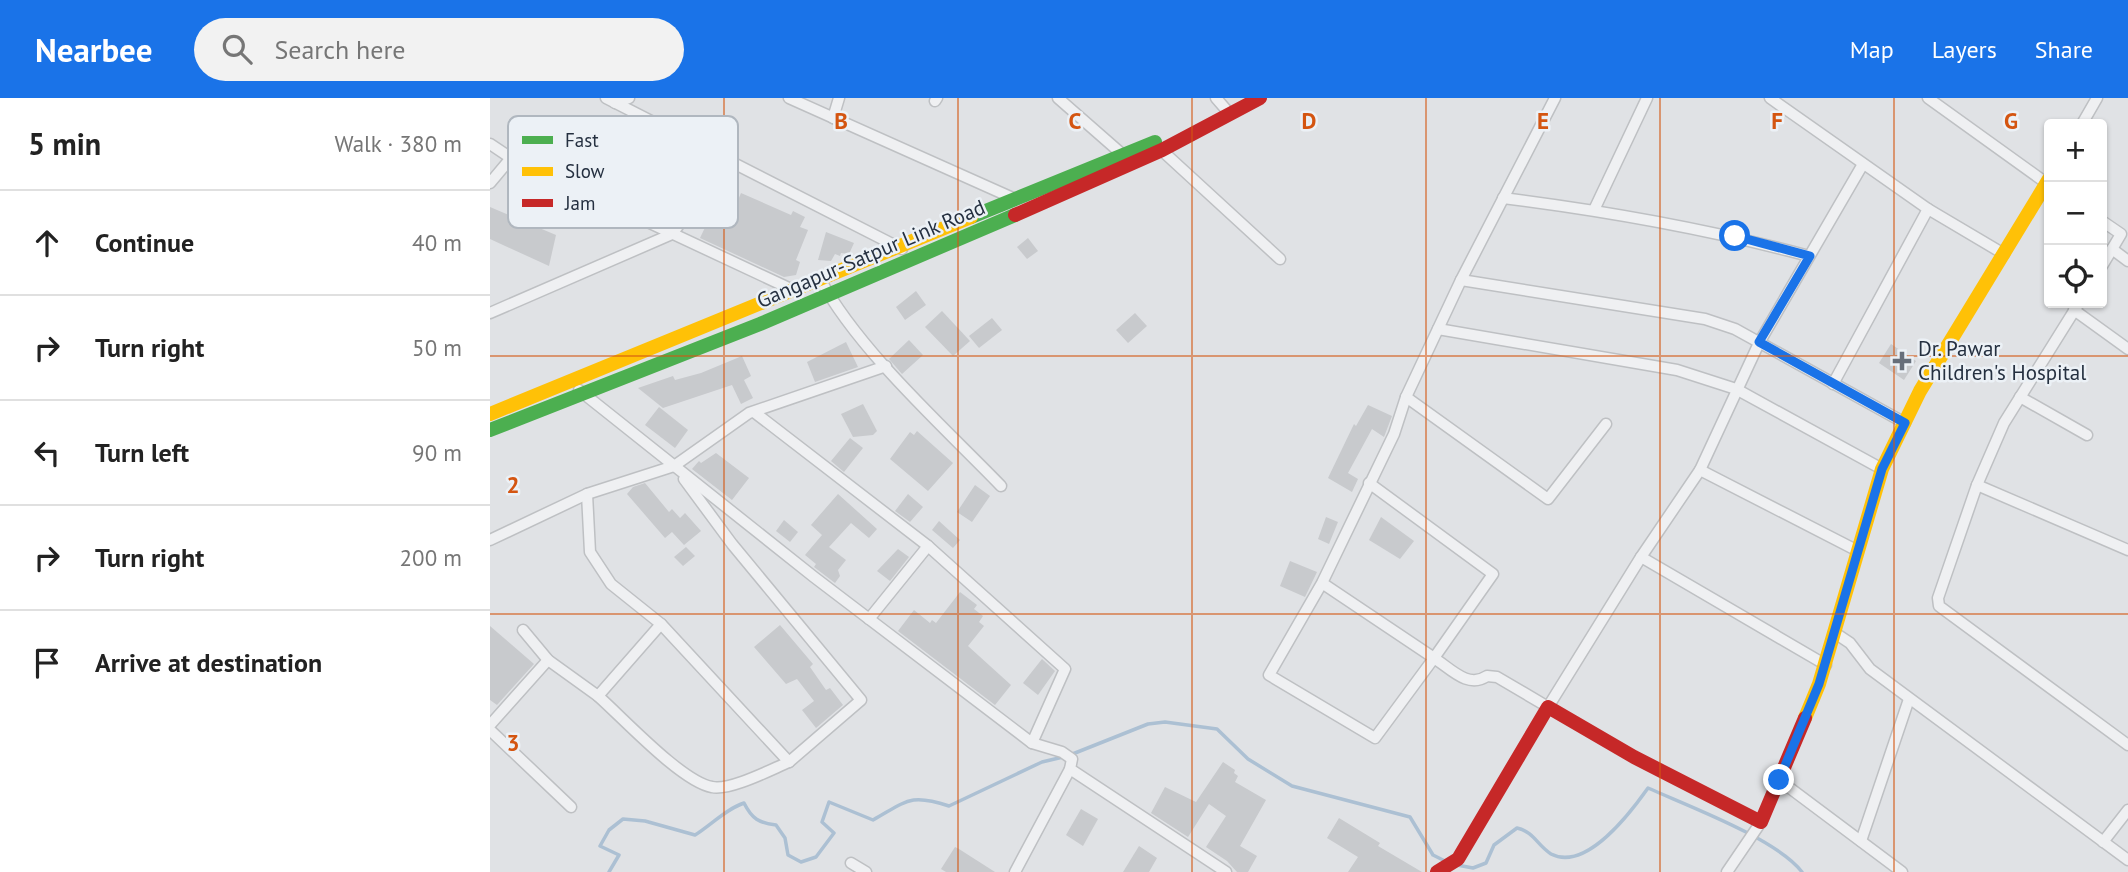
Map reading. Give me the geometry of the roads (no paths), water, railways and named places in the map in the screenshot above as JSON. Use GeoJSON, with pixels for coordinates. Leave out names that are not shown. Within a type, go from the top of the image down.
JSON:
{"type":"FeatureCollection","features":[{"type":"Feature","properties":{"kind":"main road","name":"Gangapur-Satpur Link Road"},"geometry":{"type":"LineString","coordinates":[[490,430],[908,260],[1157,147],[1239,98]]}},
{"type":"Feature","properties":{"kind":"main road","name":"Gangapur-Satpur Link Road"},"geometry":{"type":"LineString","coordinates":[[1223,106],[1260,98]]}},
{"type":"Feature","properties":{"kind":"main road","name":"Gangapur-Satpur Link Road"},"geometry":{"type":"LineString","coordinates":[[490,414],[1123,155],[1157,147]]}},
{"type":"Feature","properties":{"kind":"main road"},"geometry":{"type":"LineString","coordinates":[[1437,872],[1458,859],[1548,707],[1755,830],[1779,780],[1826,664],[1856,550],[1882,469],[1920,391],[2044,189]]}},
{"type":"Feature","properties":{"kind":"street"},"geometry":{"type":"LineString","coordinates":[[610,101],[629,98]]}},
{"type":"Feature","properties":{"kind":"street"},"geometry":{"type":"LineString","coordinates":[[789,98],[1015,199]]}},
{"type":"Feature","properties":{"kind":"street"},"geometry":{"type":"LineString","coordinates":[[833,118],[839,98]]}},
{"type":"Feature","properties":{"kind":"street"},"geometry":{"type":"LineString","coordinates":[[1058,98],[1123,155]]}},
{"type":"Feature","properties":{"kind":"street"},"geometry":{"type":"LineString","coordinates":[[1369,483],[1493,574],[1375,738],[1269,675],[1322,583],[1369,483],[1394,434],[1406,397],[1461,280],[1555,98]]}},
{"type":"Feature","properties":{"kind":"street"},"geometry":{"type":"LineString","coordinates":[[1594,210],[1647,98]]}},
{"type":"Feature","properties":{"kind":"street"},"geometry":{"type":"LineString","coordinates":[[1770,98],[1928,209],[2004,254]]}},
{"type":"Feature","properties":{"kind":"street"},"geometry":{"type":"LineString","coordinates":[[1928,98],[2044,179]]}},
{"type":"Feature","properties":{"kind":"street"},"geometry":{"type":"LineString","coordinates":[[2084,119],[2094,99]]}},
{"type":"Feature","properties":{"kind":"street"},"geometry":{"type":"LineString","coordinates":[[610,101],[641,116]]}},
{"type":"Feature","properties":{"kind":"street"},"geometry":{"type":"LineString","coordinates":[[490,144],[508,156]]}},
{"type":"Feature","properties":{"kind":"street"},"geometry":{"type":"LineString","coordinates":[[1157,147],[1280,259]]}},
{"type":"Feature","properties":{"kind":"street"},"geometry":{"type":"LineString","coordinates":[[490,183],[508,162]]}},
{"type":"Feature","properties":{"kind":"street"},"geometry":{"type":"LineString","coordinates":[[738,164],[901,246],[908,260]]}},
{"type":"Feature","properties":{"kind":"street"},"geometry":{"type":"LineString","coordinates":[[1322,583],[1469,682],[1477,682],[1487,676],[1497,677],[1548,707],[1641,557],[1700,470],[1759,342],[1863,164]]}},
{"type":"Feature","properties":{"kind":"street"},"geometry":{"type":"LineString","coordinates":[[1503,198],[1594,210],[1726,234],[1810,256]]}},
{"type":"Feature","properties":{"kind":"street"},"geometry":{"type":"LineString","coordinates":[[1833,384],[1928,209]]}},
{"type":"Feature","properties":{"kind":"street"},"geometry":{"type":"LineString","coordinates":[[2107,258],[2128,223]]}},
{"type":"Feature","properties":{"kind":"street"},"geometry":{"type":"LineString","coordinates":[[2107,224],[2121,234]]}},
{"type":"Feature","properties":{"kind":"street"},"geometry":{"type":"LineString","coordinates":[[659,228],[793,290]]}},
{"type":"Feature","properties":{"kind":"street"},"geometry":{"type":"LineString","coordinates":[[490,313],[672,234],[676,228]]}},
{"type":"Feature","properties":{"kind":"street"},"geometry":{"type":"LineString","coordinates":[[2112,249],[2128,261]]}},
{"type":"Feature","properties":{"kind":"street"},"geometry":{"type":"LineString","coordinates":[[820,279],[886,366],[1001,486]]}},
{"type":"Feature","properties":{"kind":"street"},"geometry":{"type":"LineString","coordinates":[[1461,280],[1705,319],[1759,342],[1905,423]]}},
{"type":"Feature","properties":{"kind":"street"},"geometry":{"type":"LineString","coordinates":[[2075,308],[2004,423],[1977,485],[1938,597],[1939,606],[2128,745]]}},
{"type":"Feature","properties":{"kind":"street"},"geometry":{"type":"LineString","coordinates":[[2078,308],[2128,349]]}},
{"type":"Feature","properties":{"kind":"street"},"geometry":{"type":"LineString","coordinates":[[1438,329],[1676,370],[1736,389],[1882,469]]}},
{"type":"Feature","properties":{"kind":"street"},"geometry":{"type":"LineString","coordinates":[[490,540],[587,494],[674,466],[754,412],[886,366]]}},
{"type":"Feature","properties":{"kind":"street"},"geometry":{"type":"LineString","coordinates":[[569,382],[869,619],[1032,743],[1062,752],[1071,764],[1226,872]]}},
{"type":"Feature","properties":{"kind":"street"},"geometry":{"type":"LineString","coordinates":[[1406,397],[1548,499],[1606,424]]}},
{"type":"Feature","properties":{"kind":"street"},"geometry":{"type":"LineString","coordinates":[[2020,397],[2087,435]]}},
{"type":"Feature","properties":{"kind":"street"},"geometry":{"type":"LineString","coordinates":[[754,412],[928,546],[1065,669],[1032,743]]}},
{"type":"Feature","properties":{"kind":"street"},"geometry":{"type":"LineString","coordinates":[[523,630],[548,660],[598,696],[686,775],[713,788],[751,779],[789,762],[861,700],[732,544],[674,466]]}},
{"type":"Feature","properties":{"kind":"street"},"geometry":{"type":"LineString","coordinates":[[1700,470],[1856,550]]}},
{"type":"Feature","properties":{"kind":"street"},"geometry":{"type":"LineString","coordinates":[[1977,485],[2128,550]]}},
{"type":"Feature","properties":{"kind":"street"},"geometry":{"type":"LineString","coordinates":[[587,494],[590,552],[611,584],[661,624],[789,762]]}},
{"type":"Feature","properties":{"kind":"street"},"geometry":{"type":"LineString","coordinates":[[869,619],[928,546]]}},
{"type":"Feature","properties":{"kind":"street"},"geometry":{"type":"LineString","coordinates":[[1641,557],[1826,664]]}},
{"type":"Feature","properties":{"kind":"street"},"geometry":{"type":"LineString","coordinates":[[598,696],[661,624]]}},
{"type":"Feature","properties":{"kind":"street"},"geometry":{"type":"LineString","coordinates":[[1835,633],[1850,643],[1870,669],[2128,860]]}},
{"type":"Feature","properties":{"kind":"street"},"geometry":{"type":"LineString","coordinates":[[548,660],[490,727],[571,807]]}},
{"type":"Feature","properties":{"kind":"street"},"geometry":{"type":"LineString","coordinates":[[1861,841],[1909,699]]}},
{"type":"Feature","properties":{"kind":"street"},"geometry":{"type":"LineString","coordinates":[[1016,872],[1071,764]]}},
{"type":"Feature","properties":{"kind":"street"},"geometry":{"type":"LineString","coordinates":[[1779,780],[1902,872]]}},
{"type":"Feature","properties":{"kind":"street"},"geometry":{"type":"LineString","coordinates":[[2103,842],[2128,810]]}},
{"type":"Feature","properties":{"kind":"street"},"geometry":{"type":"LineString","coordinates":[[1727,872],[1755,830]]}},
{"type":"Feature","properties":{"kind":"street"},"geometry":{"type":"LineString","coordinates":[[851,863],[866,872]]}},
{"type":"Feature","properties":{"kind":"waterway"},"geometry":{"type":"LineString","coordinates":[[1070,755],[1148,724],[1165,722],[1217,729],[1248,759],[1292,786],[1410,817],[1433,855],[1447,862]]}},
{"type":"Feature","properties":{"kind":"waterway"},"geometry":{"type":"LineString","coordinates":[[609,872],[619,855],[600,846],[609,830],[623,819],[645,821],[695,835],[744,803],[757,819],[776,825],[785,838],[788,855],[801,862],[816,857],[834,833],[822,822],[829,802],[873,820],[909,801],[925,800],[949,806],[1042,762],[1063,757]]}},
{"type":"Feature","properties":{"kind":"waterway"},"geometry":{"type":"LineString","coordinates":[[1457,865],[1473,868],[1486,863],[1494,845],[1517,828],[1528,832],[1551,854],[1565,857],[1579,855],[1606,837],[1648,788],[1753,836],[1773,847],[1802,872]]}},
{"type":"Feature","properties":{"kind":"place","name":"Dr. Pawar Children's Hospital"},"geometry":{"type":"Point","coordinates":[1902,361]}}]}
